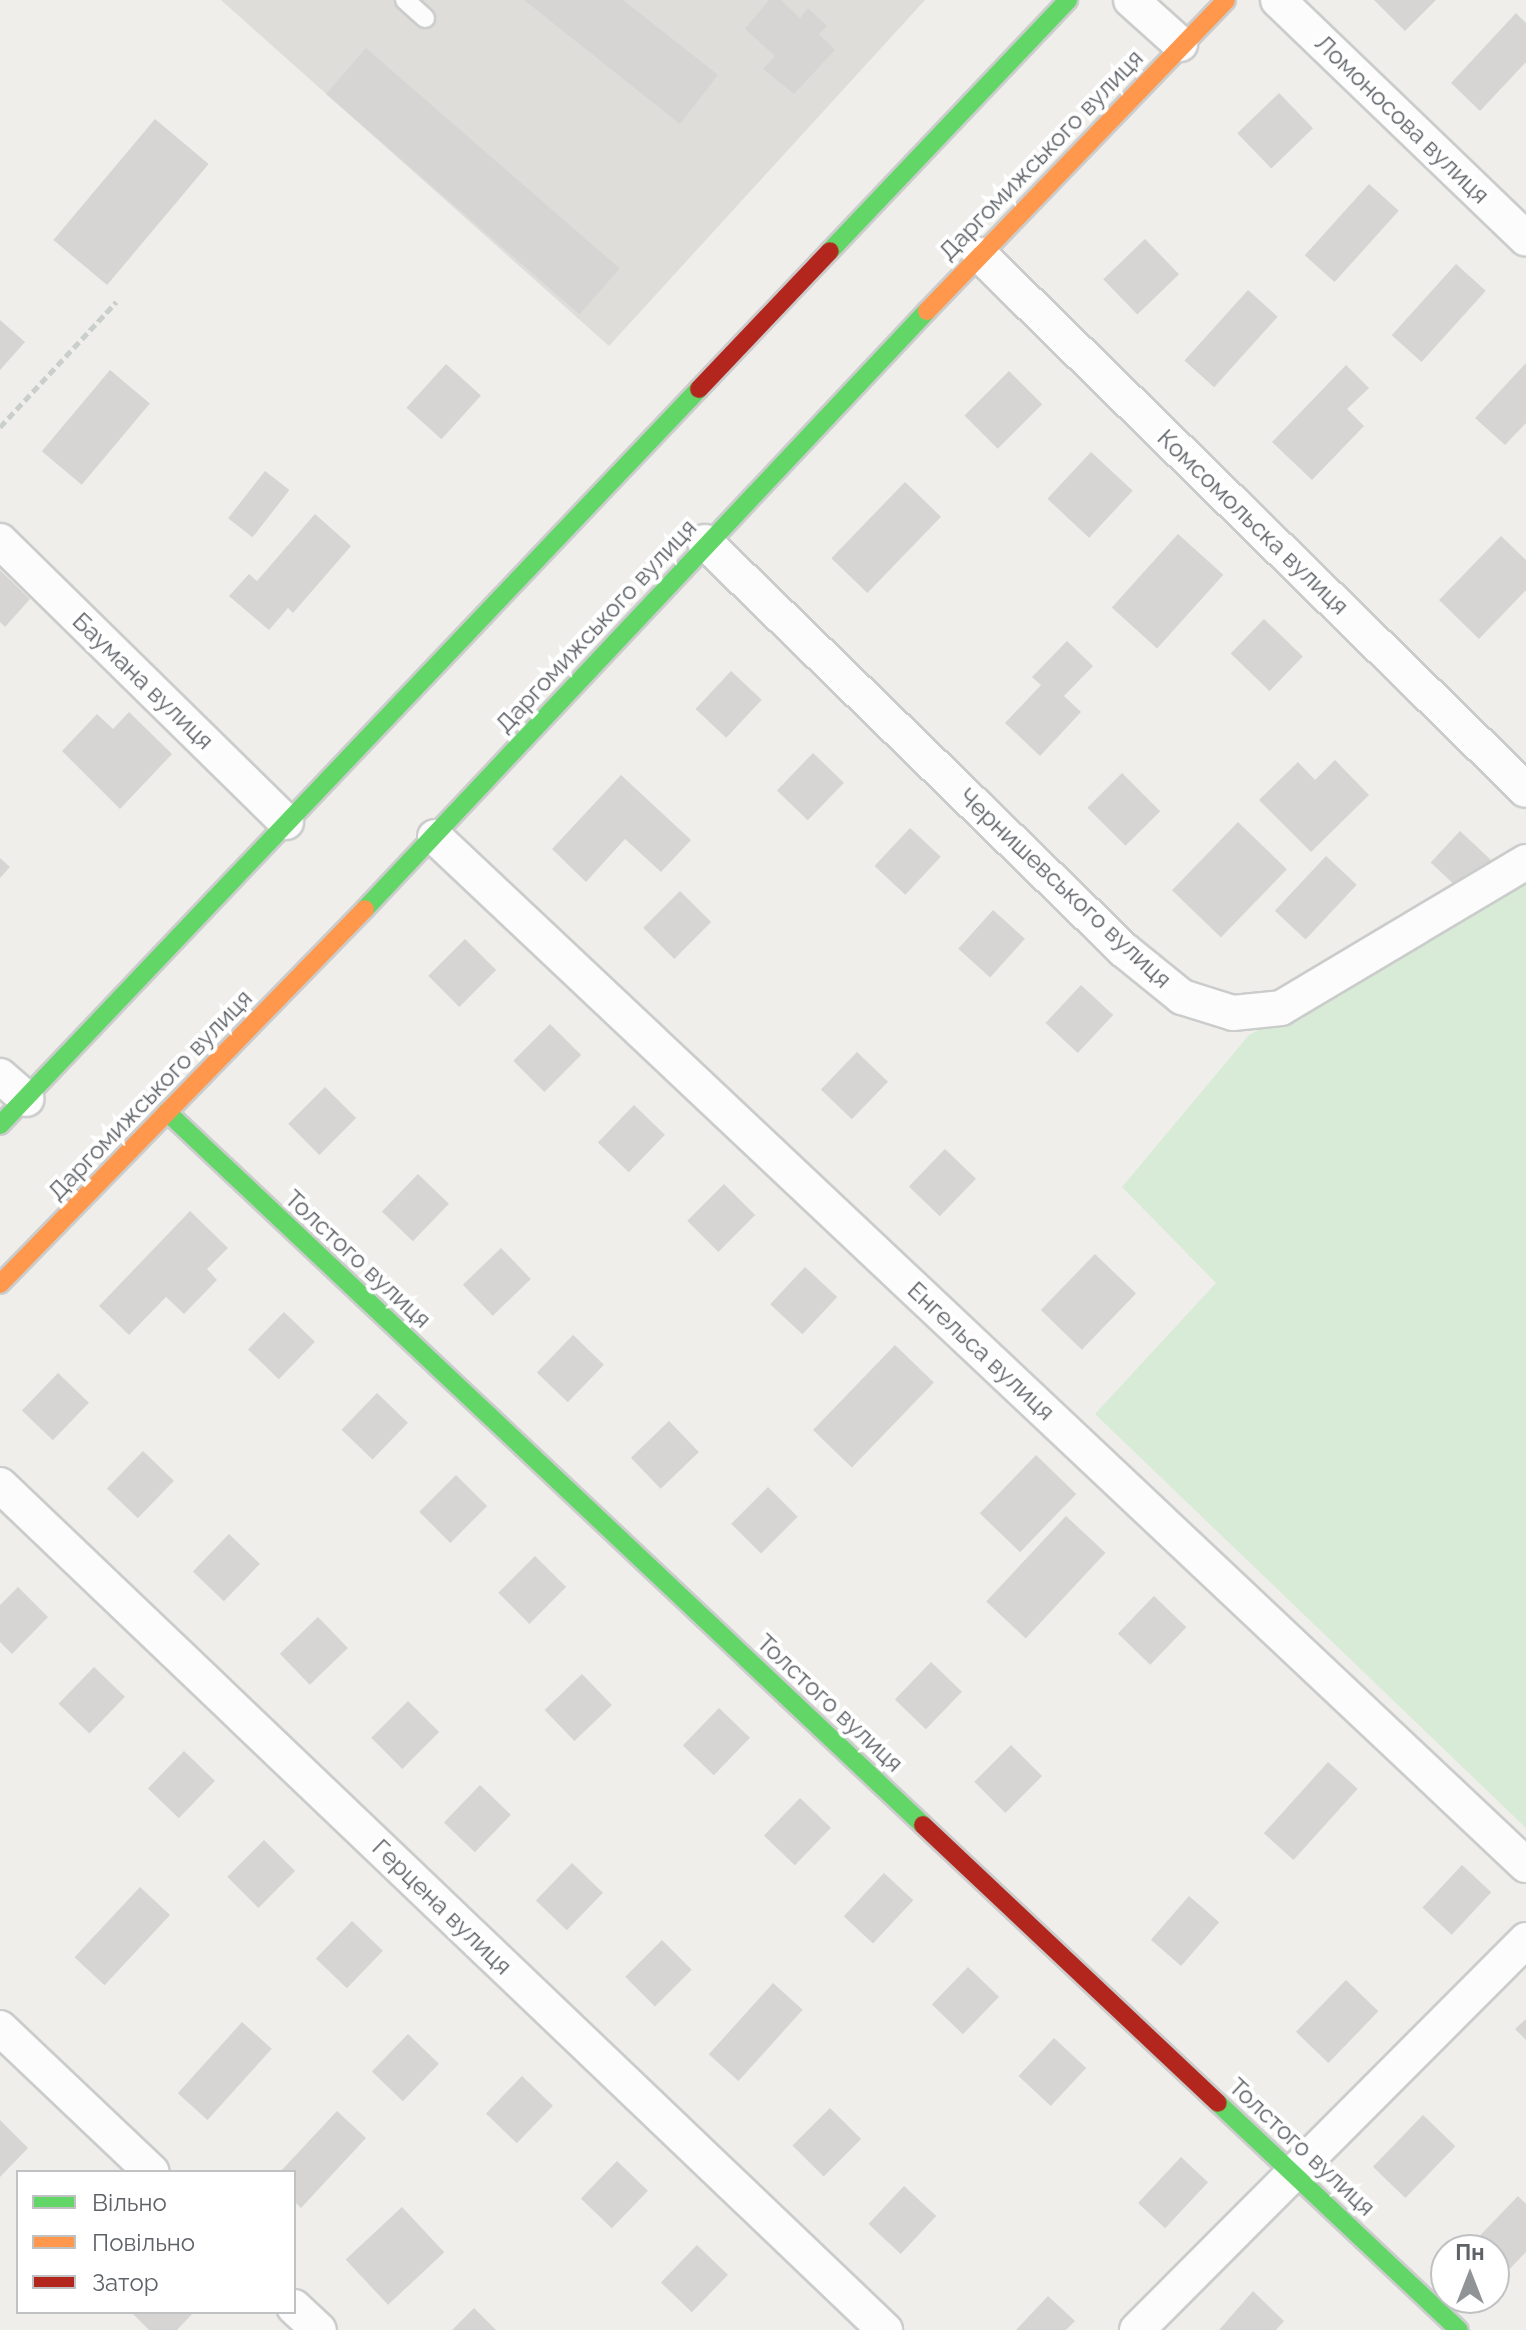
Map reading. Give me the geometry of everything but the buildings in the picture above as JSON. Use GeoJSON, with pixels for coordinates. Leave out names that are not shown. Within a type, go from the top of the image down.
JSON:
{"type":"FeatureCollection","features":[{"type":"Feature","properties":{"kind":"street"},"geometry":{"type":"LineString","coordinates":[[0,1125],[1068,0]]}},
{"type":"Feature","properties":{"kind":"street"},"geometry":{"type":"LineString","coordinates":[[1131,0],[1180,44]]}},
{"type":"Feature","properties":{"kind":"street","name":"Даргомижського вулиця"},"geometry":{"type":"LineString","coordinates":[[0,1284],[435,837],[705,542],[1180,44],[1226,0]]}},
{"type":"Feature","properties":{"kind":"street","name":"Ломоносова вулиця"},"geometry":{"type":"LineString","coordinates":[[1278,0],[1526,239]]}},
{"type":"Feature","properties":{"kind":"street","name":"Комсомольска вулиця"},"geometry":{"type":"LineString","coordinates":[[980,255],[1526,790]]}},
{"type":"Feature","properties":{"kind":"street","name":"Баумана вулиця"},"geometry":{"type":"LineString","coordinates":[[0,541],[286,822]]}},
{"type":"Feature","properties":{"kind":"street","name":"Чернишевського вулиця"},"geometry":{"type":"LineString","coordinates":[[705,542],[1124,950],[1182,997],[1233,1013],[1281,1008],[1526,862]]}},
{"type":"Feature","properties":{"kind":"street","name":"Енгельса вулиця"},"geometry":{"type":"LineString","coordinates":[[435,837],[1526,1865]]}},
{"type":"Feature","properties":{"kind":"street"},"geometry":{"type":"LineString","coordinates":[[0,1076],[26,1099]]}},
{"type":"Feature","properties":{"kind":"street","name":"Толстого вулиця"},"geometry":{"type":"LineString","coordinates":[[167,1112],[1459,2330]]}},
{"type":"Feature","properties":{"kind":"street","name":"Герцена вулиця"},"geometry":{"type":"LineString","coordinates":[[0,1485],[885,2330]]}},
{"type":"Feature","properties":{"kind":"street"},"geometry":{"type":"LineString","coordinates":[[1137,2330],[1298,2175],[1526,1940]]}},
{"type":"Feature","properties":{"kind":"street"},"geometry":{"type":"LineString","coordinates":[[0,2028],[150,2170]]}},
{"type":"Feature","properties":{"kind":"street"},"geometry":{"type":"LineString","coordinates":[[296,2309],[319,2330]]}},
{"type":"Feature","properties":{"kind":"lane"},"geometry":{"type":"LineString","coordinates":[[405,0],[425,18]]}},
{"type":"Feature","properties":{"kind":"path"},"geometry":{"type":"LineString","coordinates":[[0,427],[116,302]]}},
{"type":"Feature","properties":{"kind":"shaded area"},"geometry":{"type":"Polygon","coordinates":[[[221,0],[925,0],[609,346],[221,0]]]}},
{"type":"Feature","properties":{"kind":"green space"},"geometry":{"type":"Polygon","coordinates":[[[1526,883],[1526,1828],[1095,1414],[1216,1283],[1122,1187],[1249,1035],[1526,883]]]}},
{"type":"Feature","properties":{"kind":"traffic: fast"},"geometry":{"type":"LineString","coordinates":[[830,251],[1068,0]]}},
{"type":"Feature","properties":{"kind":"traffic: fast"},"geometry":{"type":"LineString","coordinates":[[365,909],[927,311]]}},
{"type":"Feature","properties":{"kind":"traffic: fast"},"geometry":{"type":"LineString","coordinates":[[0,1125],[699,389]]}},
{"type":"Feature","properties":{"kind":"traffic: fast"},"geometry":{"type":"LineString","coordinates":[[167,1112],[923,1825]]}},
{"type":"Feature","properties":{"kind":"traffic: fast"},"geometry":{"type":"LineString","coordinates":[[1218,2103],[1459,2330]]}},
{"type":"Feature","properties":{"kind":"traffic: slow"},"geometry":{"type":"LineString","coordinates":[[927,311],[1226,0]]}},
{"type":"Feature","properties":{"kind":"traffic: slow"},"geometry":{"type":"LineString","coordinates":[[0,1284],[365,909]]}},
{"type":"Feature","properties":{"kind":"traffic: jam"},"geometry":{"type":"LineString","coordinates":[[699,389],[830,251]]}},
{"type":"Feature","properties":{"kind":"traffic: jam"},"geometry":{"type":"LineString","coordinates":[[923,1825],[1218,2103]]}}]}
